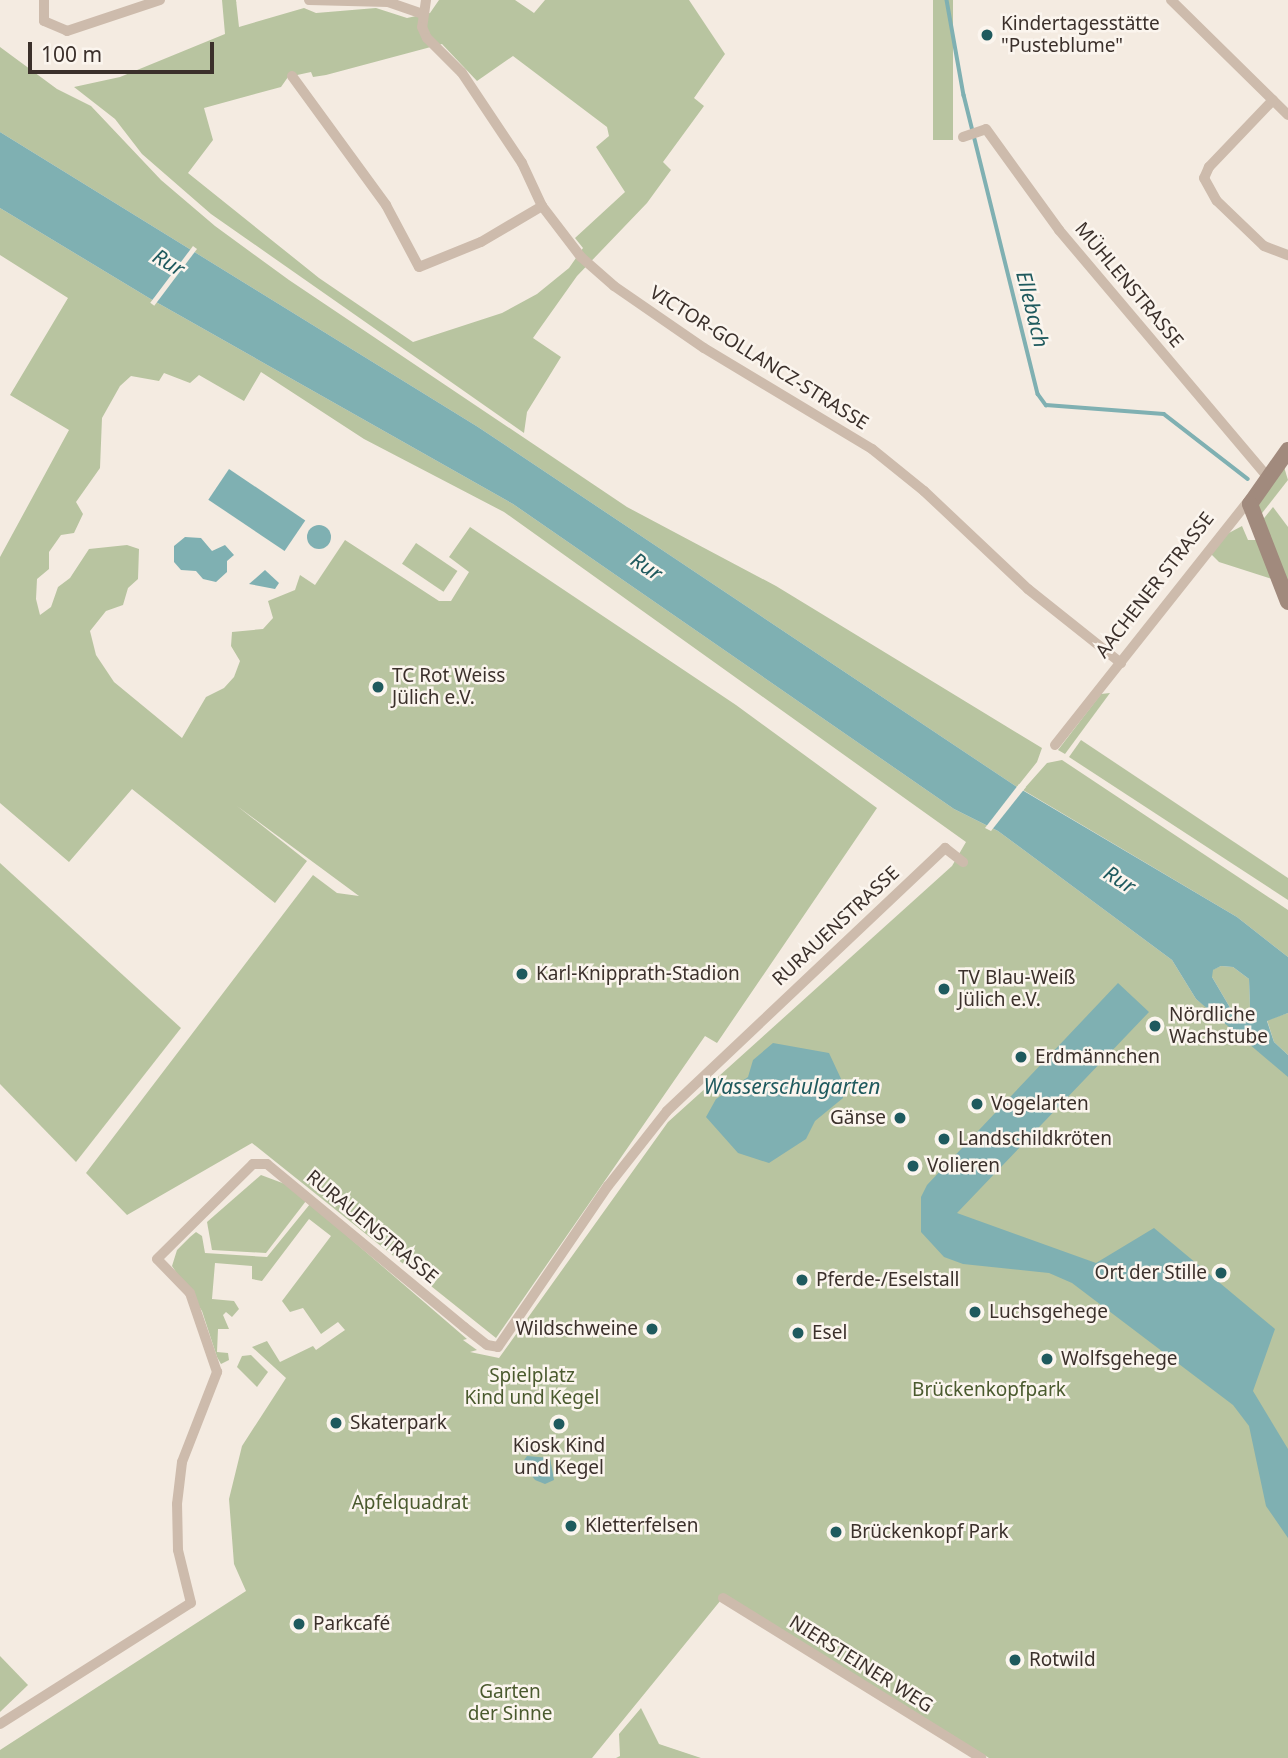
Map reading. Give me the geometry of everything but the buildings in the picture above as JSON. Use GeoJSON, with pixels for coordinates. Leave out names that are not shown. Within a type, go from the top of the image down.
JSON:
{"type":"FeatureCollection","features":[{"type":"Feature","properties":{"kind":"main road","name":"AACHENER STRASSE"},"geometry":{"type":"LineString","coordinates":[[1252,496],[1288,450]]}},
{"type":"Feature","properties":{"kind":"main road"},"geometry":{"type":"LineString","coordinates":[[1252,496],[1251,511],[1288,602]]}},
{"type":"Feature","properties":{"kind":"street"},"geometry":{"type":"LineString","coordinates":[[44,0],[44,21],[67,31],[160,0]]}},
{"type":"Feature","properties":{"kind":"street"},"geometry":{"type":"LineString","coordinates":[[309,0],[388,2],[422,14],[426,0]]}},
{"type":"Feature","properties":{"kind":"street"},"geometry":{"type":"LineString","coordinates":[[1171,0],[1288,115]]}},
{"type":"Feature","properties":{"kind":"street","name":"VICTOR-GOLLANCZ-STRASSE"},"geometry":{"type":"LineString","coordinates":[[422,14],[427,38],[462,73],[493,117],[522,163],[542,206],[581,257],[614,286],[704,348],[816,412],[872,449],[924,491],[1028,589],[1121,663]]}},
{"type":"Feature","properties":{"kind":"street"},"geometry":{"type":"LineString","coordinates":[[292,76],[386,205],[419,267],[481,242],[542,206]]}},
{"type":"Feature","properties":{"kind":"street"},"geometry":{"type":"LineString","coordinates":[[1273,100],[1209,167],[1204,178],[1217,201],[1265,246],[1288,255]]}},
{"type":"Feature","properties":{"kind":"street","name":"MÜHLENSTRASSE"},"geometry":{"type":"LineString","coordinates":[[971,135],[986,129],[1059,230],[1268,476]]}},
{"type":"Feature","properties":{"kind":"street","name":"AACHENER STRASSE"},"geometry":{"type":"LineString","coordinates":[[1055,745],[1252,496]]}},
{"type":"Feature","properties":{"kind":"street","name":"RURAUENSTRASSE"},"geometry":{"type":"LineString","coordinates":[[0,1724],[191,1603],[178,1549],[177,1504],[182,1462],[218,1373],[190,1293],[157,1259],[253,1164],[267,1164],[464,1327],[487,1345],[498,1346],[608,1186],[667,1111],[945,848],[963,862]]}},
{"type":"Feature","properties":{"kind":"street","name":"NIERSTEINER WEG"},"geometry":{"type":"LineString","coordinates":[[723,1598],[981,1758]]}},
{"type":"Feature","properties":{"kind":"green space"},"geometry":{"type":"Polygon","coordinates":[[[222,0],[236,0],[239,27],[304,8],[316,13],[376,8],[407,18],[430,13],[439,0],[515,0],[534,13],[545,0],[689,0],[725,54],[694,98],[704,106],[663,162],[671,170],[647,203],[577,276],[533,338],[561,357],[527,412],[524,433],[211,214],[142,154],[115,119],[74,87],[120,77],[225,34],[222,0]],[[442,44],[326,75],[313,77],[311,72],[288,77],[281,87],[204,108],[213,140],[188,173],[319,278],[413,342],[502,313],[537,294],[569,268],[583,248],[575,238],[625,192],[596,147],[609,136],[607,127],[513,56],[477,81],[442,44]]]}},
{"type":"Feature","properties":{"kind":"green space"},"geometry":{"type":"Polygon","coordinates":[[[933,0],[953,0],[953,140],[933,140],[933,0]]]}},
{"type":"Feature","properties":{"kind":"green space"},"geometry":{"type":"Polygon","coordinates":[[[0,47],[57,89],[91,106],[161,180],[215,226],[289,280],[627,507],[776,586],[1042,748],[1037,762],[1017,787],[478,427],[0,132],[0,47]]]}},
{"type":"Feature","properties":{"kind":"green space"},"geometry":{"type":"Polygon","coordinates":[[[0,208],[149,298],[513,504],[954,809],[998,831],[1172,960],[1196,999],[1288,1071],[1288,1758],[989,1758],[725,1595],[592,1758],[0,1758],[0,1750],[246,1591],[234,1564],[229,1499],[242,1446],[286,1378],[252,1347],[267,1341],[280,1362],[313,1346],[316,1350],[345,1330],[338,1322],[321,1334],[303,1308],[290,1312],[282,1301],[331,1236],[309,1219],[262,1281],[252,1279],[252,1266],[215,1263],[212,1299],[234,1301],[239,1309],[232,1317],[226,1312],[223,1315],[229,1329],[218,1329],[217,1352],[228,1353],[229,1360],[221,1364],[202,1311],[172,1266],[177,1250],[190,1237],[196,1232],[202,1236],[205,1253],[267,1257],[310,1204],[467,1339],[463,1340],[477,1350],[470,1352],[499,1358],[668,1122],[952,866],[966,842],[504,512],[364,439],[261,372],[244,401],[199,375],[190,383],[164,373],[159,381],[131,376],[120,386],[102,418],[100,468],[76,502],[83,514],[74,533],[61,535],[49,552],[49,569],[37,579],[36,599],[40,615],[51,607],[58,587],[70,578],[89,549],[127,545],[139,549],[138,579],[128,588],[123,605],[106,611],[90,631],[96,655],[114,682],[182,738],[206,697],[224,688],[234,677],[240,661],[231,646],[232,632],[263,629],[273,618],[268,601],[295,590],[300,575],[315,585],[345,540],[439,601],[451,601],[469,572],[449,557],[470,527],[736,705],[877,808],[717,1043],[705,1036],[496,1338],[252,1143],[127,1215],[86,1173],[313,875],[337,893],[359,896],[237,806],[307,861],[275,903],[132,789],[69,862],[0,803],[0,557],[69,430],[10,395],[68,298],[0,255],[0,208]]]}},
{"type":"Feature","properties":{"kind":"green space"},"geometry":{"type":"Polygon","coordinates":[[[1284,467],[1288,480],[1259,517],[1257,501],[1284,467]]]}},
{"type":"Feature","properties":{"kind":"green space"},"geometry":{"type":"Polygon","coordinates":[[[1273,507],[1288,527],[1288,587],[1261,522],[1273,507]]]}},
{"type":"Feature","properties":{"kind":"green space"},"geometry":{"type":"Polygon","coordinates":[[[1242,526],[1248,540],[1256,540],[1272,579],[1219,562],[1211,554],[1227,534],[1242,526]]]}},
{"type":"Feature","properties":{"kind":"green space"},"geometry":{"type":"Polygon","coordinates":[[[416,543],[457,571],[443,592],[402,564],[416,543]]]}},
{"type":"Feature","properties":{"kind":"green space"},"geometry":{"type":"Polygon","coordinates":[[[1110,693],[1065,754],[1058,750],[1101,694],[1110,693]]]}},
{"type":"Feature","properties":{"kind":"green space"},"geometry":{"type":"Polygon","coordinates":[[[1081,740],[1288,878],[1288,900],[1069,757],[1081,740]]]}},
{"type":"Feature","properties":{"kind":"green space"},"geometry":{"type":"Polygon","coordinates":[[[1062,760],[1288,910],[1288,957],[1237,917],[1023,790],[1047,763],[1062,760]]]}},
{"type":"Feature","properties":{"kind":"green space"},"geometry":{"type":"Polygon","coordinates":[[[0,863],[181,1028],[76,1162],[0,1084],[0,863]]]}},
{"type":"Feature","properties":{"kind":"green space"},"geometry":{"type":"Polygon","coordinates":[[[1221,966],[1233,967],[1249,979],[1250,1008],[1242,1015],[1232,1011],[1212,977],[1212,970],[1221,966]]]}},
{"type":"Feature","properties":{"kind":"green space"},"geometry":{"type":"Polygon","coordinates":[[[1288,1013],[1288,1055],[1274,1042],[1267,1020],[1288,1013]]]}},
{"type":"Feature","properties":{"kind":"green space"},"geometry":{"type":"Polygon","coordinates":[[[261,1175],[285,1184],[306,1201],[266,1253],[212,1250],[207,1222],[261,1175]]]}},
{"type":"Feature","properties":{"kind":"green space"},"geometry":{"type":"Polygon","coordinates":[[[251,1355],[268,1372],[257,1387],[237,1367],[242,1356],[251,1355]]]}},
{"type":"Feature","properties":{"kind":"green space"},"geometry":{"type":"Polygon","coordinates":[[[0,1656],[28,1685],[0,1712],[0,1656]]]}},
{"type":"Feature","properties":{"kind":"green space"},"geometry":{"type":"Polygon","coordinates":[[[641,1708],[659,1744],[701,1758],[616,1758],[620,1756],[619,1734],[641,1708]]]}},
{"type":"Feature","properties":{"kind":"water","name":"Rur"},"geometry":{"type":"Polygon","coordinates":[[[0,132],[478,427],[1017,787],[1237,917],[1288,957],[1288,1013],[1267,1021],[1274,1042],[1288,1055],[1288,1077],[1196,999],[1172,960],[998,831],[954,809],[513,504],[149,298],[0,208],[0,132]],[[1221,966],[1213,970],[1212,977],[1232,1011],[1242,1015],[1250,1009],[1249,979],[1233,967],[1221,966]]]}},
{"type":"Feature","properties":{"kind":"water"},"geometry":{"type":"Polygon","coordinates":[[[229,469],[305,520],[285,551],[208,500],[229,469]]]}},
{"type":"Feature","properties":{"kind":"water"},"geometry":{"type":"Polygon","coordinates":[[[319,525],[328,528],[331,537],[328,546],[319,549],[310,546],[307,537],[310,528],[319,525]]]}},
{"type":"Feature","properties":{"kind":"water"},"geometry":{"type":"Polygon","coordinates":[[[185,537],[201,538],[212,551],[225,545],[234,555],[227,561],[227,572],[216,582],[203,579],[196,571],[181,570],[174,562],[174,546],[185,537]]]}},
{"type":"Feature","properties":{"kind":"water"},"geometry":{"type":"Polygon","coordinates":[[[265,570],[279,583],[275,589],[249,584],[265,570]]]}},
{"type":"Feature","properties":{"kind":"water"},"geometry":{"type":"Polygon","coordinates":[[[1118,983],[1149,1012],[957,1213],[1096,1263],[1154,1228],[1275,1329],[1253,1391],[1288,1449],[1288,1538],[1266,1506],[1249,1426],[1233,1405],[1072,1283],[1049,1273],[963,1264],[944,1257],[921,1232],[921,1197],[927,1185],[1118,983]]]}},
{"type":"Feature","properties":{"kind":"water","name":"Wasserschulgarten"},"geometry":{"type":"Polygon","coordinates":[[[773,1043],[829,1053],[843,1083],[843,1098],[815,1121],[806,1139],[769,1163],[738,1153],[706,1117],[716,1099],[748,1077],[753,1060],[773,1043]]]}},
{"type":"Feature","properties":{"kind":"water"},"geometry":{"type":"Polygon","coordinates":[[[527,1456],[550,1458],[554,1480],[545,1484],[535,1480],[522,1463],[527,1456]]]}},
{"type":"Feature","properties":{"kind":"pier"},"geometry":{"type":"Polygon","coordinates":[[[193,246],[197,249],[154,306],[150,303],[193,246]]]}},
{"type":"Feature","properties":{"kind":"pier"},"geometry":{"type":"Polygon","coordinates":[[[1019,784],[1026,787],[991,831],[985,828],[1019,784]]]}},
{"type":"Feature","properties":{"kind":"waterway","name":"Ellebach"},"geometry":{"type":"LineString","coordinates":[[947,0],[964,95],[1038,394],[1046,405],[1164,414],[1248,479]]}},
{"type":"Feature","properties":{"kind":"place","name":"Kindertagesstätte \"Pusteblume\""},"geometry":{"type":"Point","coordinates":[987,35]}},
{"type":"Feature","properties":{"kind":"place","name":"TC Rot Weiss Jülich e.V."},"geometry":{"type":"Point","coordinates":[378,687]}},
{"type":"Feature","properties":{"kind":"place","name":"Karl-Knipprath-Stadion"},"geometry":{"type":"Point","coordinates":[522,974]}},
{"type":"Feature","properties":{"kind":"place","name":"TV Blau-Weiß Jülich e.V."},"geometry":{"type":"Point","coordinates":[944,989]}},
{"type":"Feature","properties":{"kind":"place","name":"Nördliche Wachstube"},"geometry":{"type":"Point","coordinates":[1155,1026]}},
{"type":"Feature","properties":{"kind":"place","name":"Erdmännchen"},"geometry":{"type":"Point","coordinates":[1021,1057]}},
{"type":"Feature","properties":{"kind":"place","name":"Vogelarten"},"geometry":{"type":"Point","coordinates":[977,1104]}},
{"type":"Feature","properties":{"kind":"place","name":"Gänse"},"geometry":{"type":"Point","coordinates":[900,1118]}},
{"type":"Feature","properties":{"kind":"place","name":"Landschildkröten"},"geometry":{"type":"Point","coordinates":[944,1139]}},
{"type":"Feature","properties":{"kind":"place","name":"Volieren"},"geometry":{"type":"Point","coordinates":[913,1166]}},
{"type":"Feature","properties":{"kind":"place","name":"Ort der Stille"},"geometry":{"type":"Point","coordinates":[1221,1273]}},
{"type":"Feature","properties":{"kind":"place","name":"Pferde-/Eselstall"},"geometry":{"type":"Point","coordinates":[802,1280]}},
{"type":"Feature","properties":{"kind":"place","name":"Luchsgehege"},"geometry":{"type":"Point","coordinates":[975,1312]}},
{"type":"Feature","properties":{"kind":"place","name":"Wildschweine"},"geometry":{"type":"Point","coordinates":[652,1329]}},
{"type":"Feature","properties":{"kind":"place","name":"Esel"},"geometry":{"type":"Point","coordinates":[798,1333]}},
{"type":"Feature","properties":{"kind":"place","name":"Wolfsgehege"},"geometry":{"type":"Point","coordinates":[1047,1359]}},
{"type":"Feature","properties":{"kind":"place","name":"Skaterpark"},"geometry":{"type":"Point","coordinates":[336,1423]}},
{"type":"Feature","properties":{"kind":"place","name":"Kiosk Kind und Kegel"},"geometry":{"type":"Point","coordinates":[559,1424]}},
{"type":"Feature","properties":{"kind":"place","name":"Kletterfelsen"},"geometry":{"type":"Point","coordinates":[571,1526]}},
{"type":"Feature","properties":{"kind":"place","name":"Brückenkopf Park"},"geometry":{"type":"Point","coordinates":[836,1532]}},
{"type":"Feature","properties":{"kind":"place","name":"Parkcafé"},"geometry":{"type":"Point","coordinates":[299,1624]}},
{"type":"Feature","properties":{"kind":"place","name":"Rotwild"},"geometry":{"type":"Point","coordinates":[1015,1660]}},
{"type":"Feature","properties":{"kind":"park label","name":"Spielplatz Kind und Kegel"},"geometry":{"type":"Point","coordinates":[532,1387]}},
{"type":"Feature","properties":{"kind":"park label","name":"Brückenkopfpark"},"geometry":{"type":"Point","coordinates":[989,1390]}},
{"type":"Feature","properties":{"kind":"park label","name":"Apfelquadrat"},"geometry":{"type":"Point","coordinates":[410,1503]}},
{"type":"Feature","properties":{"kind":"park label","name":"Garten der Sinne"},"geometry":{"type":"Point","coordinates":[510,1703]}}]}
